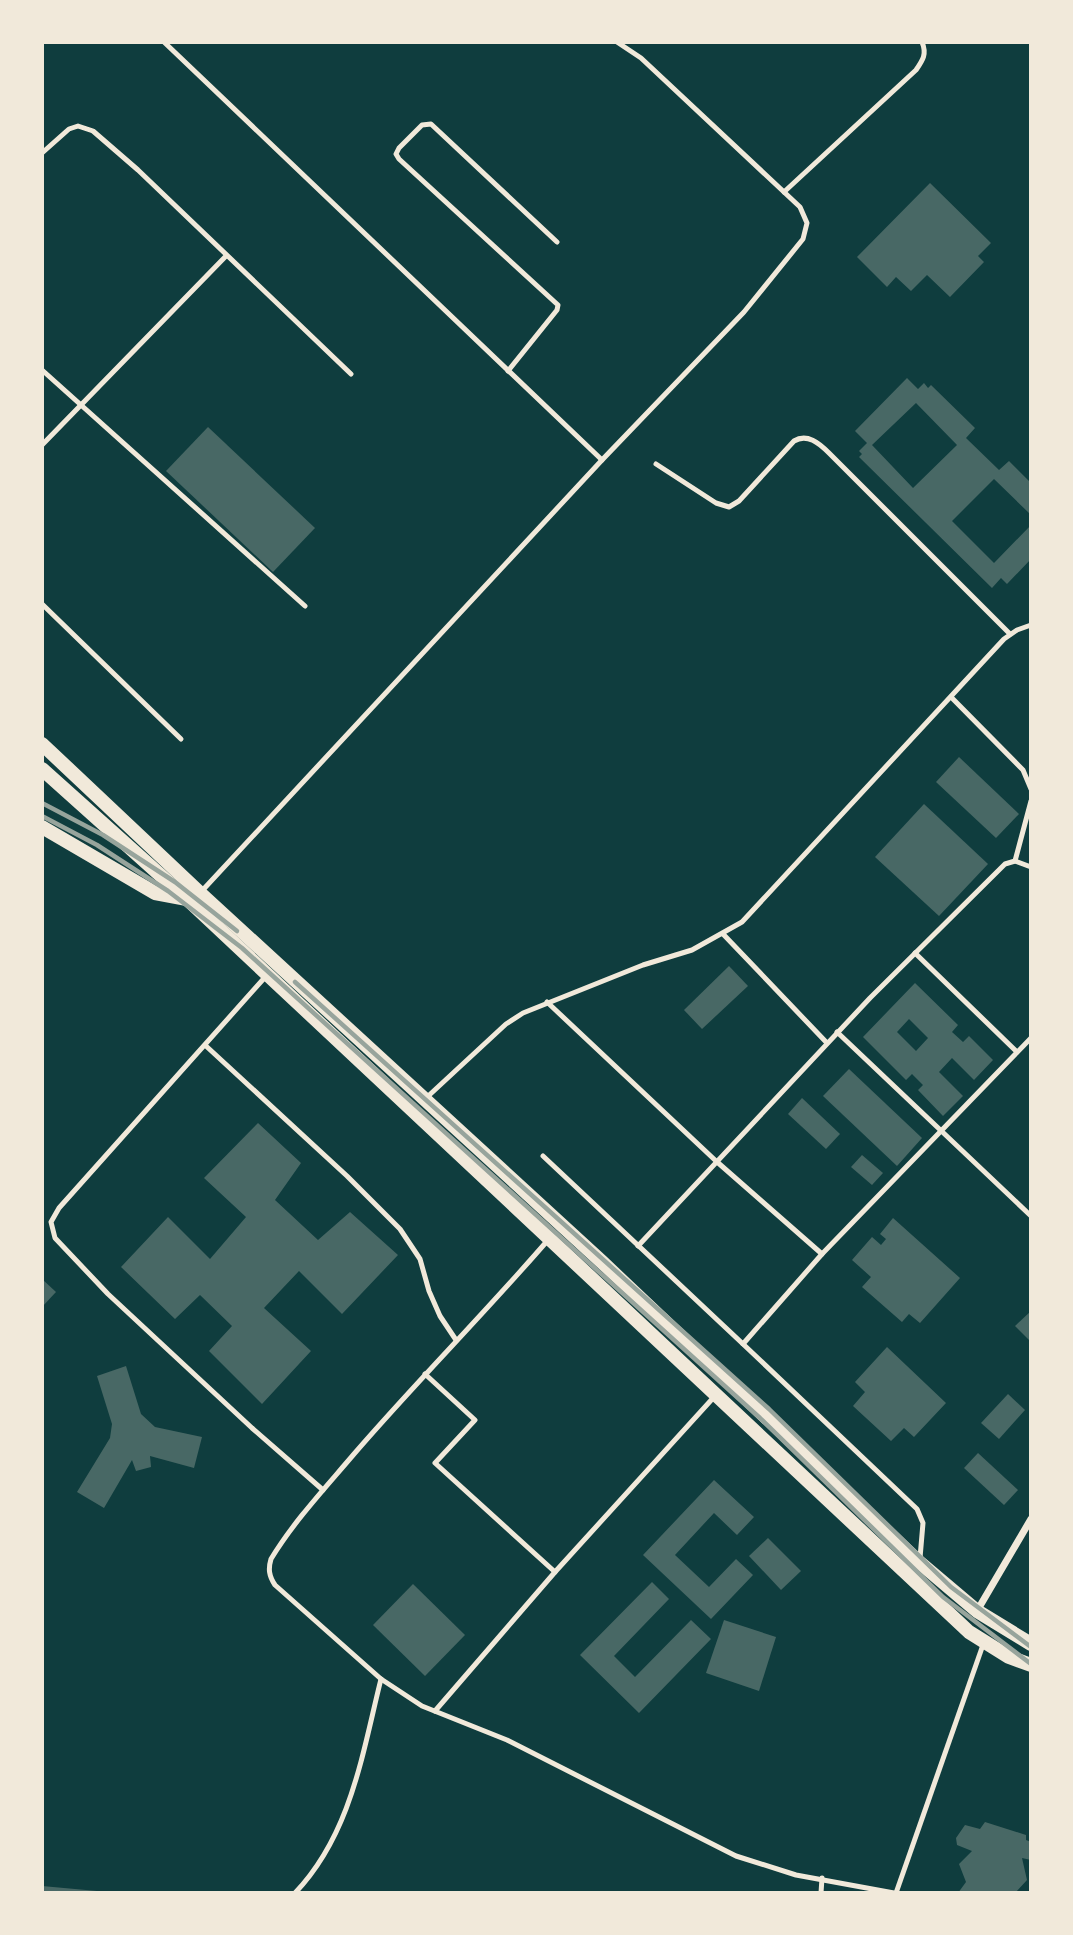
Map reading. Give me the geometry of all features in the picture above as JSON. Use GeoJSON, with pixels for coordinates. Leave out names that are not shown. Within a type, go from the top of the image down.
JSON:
{"type":"FeatureCollection","features":[{"type":"Feature","properties":{"kind":"main road"},"geometry":{"type":"LineString","coordinates":[[42,744],[194,894],[267,975],[951,1615],[984,1642],[1009,1657],[1031,1665]]}},
{"type":"Feature","properties":{"kind":"main road"},"geometry":{"type":"LineString","coordinates":[[42,769],[194,894],[425,1099],[919,1562],[977,1611],[1031,1644]]}},
{"type":"Feature","properties":{"kind":"main road"},"geometry":{"type":"LineString","coordinates":[[42,827],[155,893],[194,894]]}},
{"type":"Feature","properties":{"kind":"main road"},"geometry":{"type":"LineString","coordinates":[[649,1333],[662,1319]]}},
{"type":"Feature","properties":{"kind":"street"},"geometry":{"type":"LineString","coordinates":[[977,1611],[1031,1518]]}},
{"type":"Feature","properties":{"kind":"lane"},"geometry":{"type":"LineString","coordinates":[[164,42],[601,460]]}},
{"type":"Feature","properties":{"kind":"lane"},"geometry":{"type":"LineString","coordinates":[[194,894],[601,460],[744,312],[797,249],[806,232],[807,223],[800,207],[641,58],[617,42]]}},
{"type":"Feature","properties":{"kind":"lane"},"geometry":{"type":"LineString","coordinates":[[784,192],[916,70],[923,60],[925,50],[922,42]]}},
{"type":"Feature","properties":{"kind":"lane"},"geometry":{"type":"LineString","coordinates":[[508,370],[557,310],[558,305],[399,159],[396,154],[399,148],[422,125],[431,124],[557,242]]}},
{"type":"Feature","properties":{"kind":"lane"},"geometry":{"type":"LineString","coordinates":[[42,153],[69,129],[78,126],[93,131],[138,170],[351,374]]}},
{"type":"Feature","properties":{"kind":"lane"},"geometry":{"type":"LineString","coordinates":[[42,445],[226,256]]}},
{"type":"Feature","properties":{"kind":"lane"},"geometry":{"type":"LineString","coordinates":[[42,370],[305,606]]}},
{"type":"Feature","properties":{"kind":"lane"},"geometry":{"type":"LineString","coordinates":[[656,464],[716,503],[729,508],[739,501],[794,441],[798,438],[809,439],[829,453],[1010,634]]}},
{"type":"Feature","properties":{"kind":"lane"},"geometry":{"type":"LineString","coordinates":[[42,604],[181,739]]}},
{"type":"Feature","properties":{"kind":"lane"},"geometry":{"type":"LineString","coordinates":[[425,1099],[506,1024],[523,1013],[643,964],[692,950],[741,922],[1010,634],[1031,625]]}},
{"type":"Feature","properties":{"kind":"lane"},"geometry":{"type":"LineString","coordinates":[[951,697],[1023,769],[1031,789]]}},
{"type":"Feature","properties":{"kind":"lane"},"geometry":{"type":"LineString","coordinates":[[1015,861],[1031,802]]}},
{"type":"Feature","properties":{"kind":"lane"},"geometry":{"type":"LineString","coordinates":[[638,1246],[837,1032],[1004,864],[1015,861],[1031,867]]}},
{"type":"Feature","properties":{"kind":"lane"},"geometry":{"type":"LineString","coordinates":[[723,934],[827,1043]]}},
{"type":"Feature","properties":{"kind":"lane"},"geometry":{"type":"LineString","coordinates":[[915,953],[1017,1052]]}},
{"type":"Feature","properties":{"kind":"lane"},"geometry":{"type":"LineString","coordinates":[[267,975],[59,1208],[52,1217],[52,1230],[55,1238],[108,1294],[243,1420],[323,1490]]}},
{"type":"Feature","properties":{"kind":"lane"},"geometry":{"type":"LineString","coordinates":[[547,1002],[716,1161],[822,1254]]}},
{"type":"Feature","properties":{"kind":"lane"},"geometry":{"type":"LineString","coordinates":[[837,1032],[1031,1216]]}},
{"type":"Feature","properties":{"kind":"lane"},"geometry":{"type":"LineString","coordinates":[[743,1344],[822,1254],[1031,1038]]}},
{"type":"Feature","properties":{"kind":"lane"},"geometry":{"type":"LineString","coordinates":[[205,1046],[347,1176],[400,1229],[420,1259],[429,1291],[440,1316],[456,1340]]}},
{"type":"Feature","properties":{"kind":"lane"},"geometry":{"type":"LineString","coordinates":[[542,1156],[917,1509],[923,1523],[919,1562]]}},
{"type":"Feature","properties":{"kind":"lane"},"geometry":{"type":"LineString","coordinates":[[549,1239],[323,1490],[275,1552],[269,1574],[275,1585],[381,1679],[412,1701],[507,1740],[736,1856],[775,1869],[895,1893],[984,1642]]}},
{"type":"Feature","properties":{"kind":"lane"},"geometry":{"type":"LineString","coordinates":[[425,1374],[475,1420],[435,1463],[555,1572]]}},
{"type":"Feature","properties":{"kind":"lane"},"geometry":{"type":"LineString","coordinates":[[435,1711],[555,1572],[716,1395]]}},
{"type":"Feature","properties":{"kind":"lane"},"geometry":{"type":"LineString","coordinates":[[295,1893],[328,1850],[350,1802],[381,1679]]}},
{"type":"Feature","properties":{"kind":"lane"},"geometry":{"type":"LineString","coordinates":[[821,1893],[822,1878]]}},
{"type":"Feature","properties":{"kind":"building"},"geometry":{"type":"Polygon","coordinates":[[[930,183],[991,243],[978,256],[984,262],[950,297],[927,275],[911,291],[896,277],[887,287],[857,257],[930,183]]]}},
{"type":"Feature","properties":{"kind":"building"},"geometry":{"type":"Polygon","coordinates":[[[907,378],[918,389],[924,383],[928,388],[931,385],[975,428],[966,438],[999,470],[1009,461],[1031,483],[1031,515],[994,479],[952,521],[994,563],[1031,525],[1031,559],[1007,584],[1001,578],[992,588],[859,457],[862,454],[859,451],[867,443],[855,431],[907,378]],[[916,403],[872,445],[913,488],[957,445],[916,403]]]}},
{"type":"Feature","properties":{"kind":"building"},"geometry":{"type":"Polygon","coordinates":[[[208,427],[315,528],[273,572],[166,471],[208,427]]]}},
{"type":"Feature","properties":{"kind":"building"},"geometry":{"type":"Polygon","coordinates":[[[959,757],[1019,814],[996,838],[936,782],[959,757]]]}},
{"type":"Feature","properties":{"kind":"building"},"geometry":{"type":"Polygon","coordinates":[[[924,804],[988,864],[939,916],[875,857],[924,804]]]}},
{"type":"Feature","properties":{"kind":"building"},"geometry":{"type":"Polygon","coordinates":[[[729,966],[748,986],[702,1029],[684,1010],[729,966]]]}},
{"type":"Feature","properties":{"kind":"building"},"geometry":{"type":"Polygon","coordinates":[[[915,983],[958,1025],[952,1032],[963,1042],[969,1036],[993,1060],[974,1080],[952,1058],[939,1072],[963,1096],[943,1116],[918,1090],[923,1085],[912,1074],[906,1080],[863,1037],[915,983]],[[909,1019],[897,1032],[916,1051],[928,1038],[909,1019]]]}},
{"type":"Feature","properties":{"kind":"building"},"geometry":{"type":"Polygon","coordinates":[[[849,1069],[922,1138],[897,1166],[823,1096],[849,1069]]]}},
{"type":"Feature","properties":{"kind":"building"},"geometry":{"type":"Polygon","coordinates":[[[802,1098],[840,1134],[826,1149],[788,1114],[802,1098]]]}},
{"type":"Feature","properties":{"kind":"building"},"geometry":{"type":"Polygon","coordinates":[[[258,1123],[301,1163],[275,1200],[318,1240],[350,1212],[398,1255],[342,1314],[299,1271],[264,1308],[311,1351],[262,1404],[209,1351],[232,1326],[200,1295],[175,1319],[121,1267],[168,1217],[210,1259],[246,1217],[204,1178],[258,1123]]]}},
{"type":"Feature","properties":{"kind":"building"},"geometry":{"type":"Polygon","coordinates":[[[862,1155],[883,1173],[872,1185],[851,1167],[862,1155]]]}},
{"type":"Feature","properties":{"kind":"building"},"geometry":{"type":"Polygon","coordinates":[[[893,1218],[960,1278],[920,1323],[909,1314],[902,1322],[862,1287],[871,1277],[852,1260],[872,1237],[881,1245],[886,1239],[880,1234],[893,1218]]]}},
{"type":"Feature","properties":{"kind":"building"},"geometry":{"type":"Polygon","coordinates":[[[42,1279],[56,1292],[42,1307],[42,1279]]]}},
{"type":"Feature","properties":{"kind":"building"},"geometry":{"type":"Polygon","coordinates":[[[1031,1311],[1031,1342],[1015,1326],[1031,1311]]]}},
{"type":"Feature","properties":{"kind":"building"},"geometry":{"type":"Polygon","coordinates":[[[887,1347],[946,1403],[914,1437],[904,1428],[891,1441],[853,1406],[865,1392],[855,1382],[887,1347]]]}},
{"type":"Feature","properties":{"kind":"building"},"geometry":{"type":"Polygon","coordinates":[[[126,1366],[141,1414],[155,1427],[202,1437],[194,1468],[150,1456],[151,1467],[136,1471],[132,1460],[104,1508],[77,1492],[110,1438],[112,1424],[97,1376],[126,1366]]]}},
{"type":"Feature","properties":{"kind":"building"},"geometry":{"type":"Polygon","coordinates":[[[1008,1394],[1025,1410],[999,1439],[981,1423],[1008,1394]]]}},
{"type":"Feature","properties":{"kind":"building"},"geometry":{"type":"Polygon","coordinates":[[[978,1453],[1018,1490],[1004,1505],[964,1468],[978,1453]]]}},
{"type":"Feature","properties":{"kind":"building"},"geometry":{"type":"Polygon","coordinates":[[[714,1480],[754,1517],[737,1535],[714,1513],[675,1555],[709,1587],[736,1559],[753,1575],[711,1619],[643,1555],[714,1480]]]}},
{"type":"Feature","properties":{"kind":"building"},"geometry":{"type":"Polygon","coordinates":[[[768,1538],[801,1571],[781,1590],[749,1556],[768,1538]]]}},
{"type":"Feature","properties":{"kind":"building"},"geometry":{"type":"Polygon","coordinates":[[[652,1582],[669,1599],[614,1656],[635,1677],[691,1620],[711,1639],[639,1713],[580,1655],[652,1582]]]}},
{"type":"Feature","properties":{"kind":"building"},"geometry":{"type":"Polygon","coordinates":[[[413,1584],[465,1635],[425,1676],[373,1625],[413,1584]]]}},
{"type":"Feature","properties":{"kind":"building"},"geometry":{"type":"Polygon","coordinates":[[[724,1620],[776,1637],[759,1691],[706,1673],[724,1620]]]}},
{"type":"Feature","properties":{"kind":"building"},"geometry":{"type":"Polygon","coordinates":[[[985,1822],[1026,1835],[1026,1840],[1031,1842],[1031,1860],[1022,1858],[1027,1880],[1015,1893],[958,1893],[966,1882],[959,1864],[972,1851],[957,1845],[956,1838],[965,1825],[980,1829],[985,1822]]]}},
{"type":"Feature","properties":{"kind":"building"},"geometry":{"type":"Polygon","coordinates":[[[42,1886],[97,1891],[97,1893],[42,1893],[42,1886]]]}},
{"type":"Feature","properties":{"kind":"railway"},"geometry":{"type":"LineString","coordinates":[[42,803],[103,835],[175,882],[237,931]]}},
{"type":"Feature","properties":{"kind":"railway"},"geometry":{"type":"LineString","coordinates":[[42,816],[97,845],[168,891],[242,948],[760,1418],[943,1597],[1031,1664]]}},
{"type":"Feature","properties":{"kind":"railway"},"geometry":{"type":"LineString","coordinates":[[295,982],[769,1409],[951,1587],[1031,1647]]}}]}
